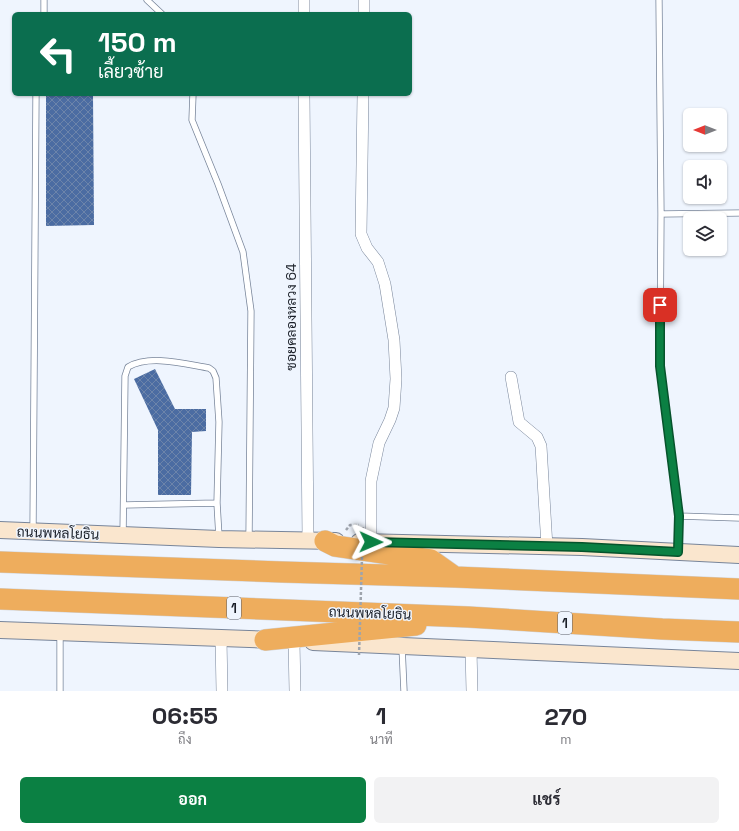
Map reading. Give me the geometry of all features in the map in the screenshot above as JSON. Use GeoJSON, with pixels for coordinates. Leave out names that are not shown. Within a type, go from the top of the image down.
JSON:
{"type":"FeatureCollection","features":[{"type":"Feature","properties":{"kind":"highway"},"geometry":{"type":"LineString","coordinates":[[316,540],[335,546],[430,560],[455,577]]}},
{"type":"Feature","properties":{"kind":"highway"},"geometry":{"type":"LineString","coordinates":[[0,562],[455,577],[739,589]]}},
{"type":"Feature","properties":{"kind":"highway","name":"ถนนพหลโยธิน"},"geometry":{"type":"LineString","coordinates":[[0,599],[468,617],[662,629],[739,632]]}},
{"type":"Feature","properties":{"kind":"highway"},"geometry":{"type":"LineString","coordinates":[[265,640],[386,629],[468,617]]}},
{"type":"Feature","properties":{"kind":"main road","name":"ถนนพหลโยธิน"},"geometry":{"type":"LineString","coordinates":[[0,530],[249,540],[316,540],[582,547],[739,555]]}},
{"type":"Feature","properties":{"kind":"main road","name":"1"},"geometry":{"type":"LineString","coordinates":[[0,630],[294,641],[739,661]]}},
{"type":"Feature","properties":{"kind":"street"},"geometry":{"type":"LineString","coordinates":[[304,0],[304,12]]}},
{"type":"Feature","properties":{"kind":"street"},"geometry":{"type":"LineString","coordinates":[[364,0],[364,12]]}},
{"type":"Feature","properties":{"kind":"street","name":"ซอยคลองหลวง 64"},"geometry":{"type":"LineString","coordinates":[[304,96],[316,540]]}},
{"type":"Feature","properties":{"kind":"street"},"geometry":{"type":"LineString","coordinates":[[363,96],[361,234],[367,248],[378,262],[385,284],[394,340],[396,379],[394,408],[379,443],[371,481],[371,542]]}},
{"type":"Feature","properties":{"kind":"street"},"geometry":{"type":"LineString","coordinates":[[511,377],[519,422],[537,437],[541,446],[547,547]]}},
{"type":"Feature","properties":{"kind":"street"},"geometry":{"type":"LineString","coordinates":[[222,638],[222,691]]}},
{"type":"Feature","properties":{"kind":"street"},"geometry":{"type":"LineString","coordinates":[[294,641],[295,691]]}},
{"type":"Feature","properties":{"kind":"street"},"geometry":{"type":"LineString","coordinates":[[471,649],[472,691]]}},
{"type":"Feature","properties":{"kind":"lane"},"geometry":{"type":"LineString","coordinates":[[44,0],[44,12]]}},
{"type":"Feature","properties":{"kind":"lane"},"geometry":{"type":"LineString","coordinates":[[147,0],[160,12]]}},
{"type":"Feature","properties":{"kind":"lane"},"geometry":{"type":"LineString","coordinates":[[659,0],[662,214],[660,366],[679,516],[678,552]]}},
{"type":"Feature","properties":{"kind":"lane"},"geometry":{"type":"LineString","coordinates":[[33,532],[36,96]]}},
{"type":"Feature","properties":{"kind":"lane"},"geometry":{"type":"LineString","coordinates":[[193,96],[192,120],[243,252],[251,311],[249,540]]}},
{"type":"Feature","properties":{"kind":"lane"},"geometry":{"type":"LineString","coordinates":[[662,214],[739,213]]}},
{"type":"Feature","properties":{"kind":"lane"},"geometry":{"type":"LineString","coordinates":[[123,535],[125,376],[128,367],[133,364],[141,362],[169,361],[209,368],[216,378],[219,422],[217,504],[218,539]]}},
{"type":"Feature","properties":{"kind":"lane"},"geometry":{"type":"LineString","coordinates":[[124,505],[217,504]]}},
{"type":"Feature","properties":{"kind":"lane"},"geometry":{"type":"LineString","coordinates":[[679,516],[739,518]]}},
{"type":"Feature","properties":{"kind":"lane"},"geometry":{"type":"LineString","coordinates":[[60,632],[60,691]]}},
{"type":"Feature","properties":{"kind":"lane"},"geometry":{"type":"LineString","coordinates":[[402,647],[404,691]]}},
{"type":"Feature","properties":{"kind":"path"},"geometry":{"type":"LineString","coordinates":[[360,655],[363,525]]}},
{"type":"Feature","properties":{"kind":"building"},"geometry":{"type":"Polygon","coordinates":[[[46,96],[93,96],[94,225],[46,226],[46,96]]]}},
{"type":"Feature","properties":{"kind":"building"},"geometry":{"type":"Polygon","coordinates":[[[155,369],[175,409],[206,409],[206,431],[192,432],[191,495],[158,495],[158,430],[134,379],[155,369]]]}},
{"type":"Feature","properties":{"kind":"route"},"geometry":{"type":"LineString","coordinates":[[371,542],[582,547],[678,552],[679,516],[660,366],[660,305]]}}]}
